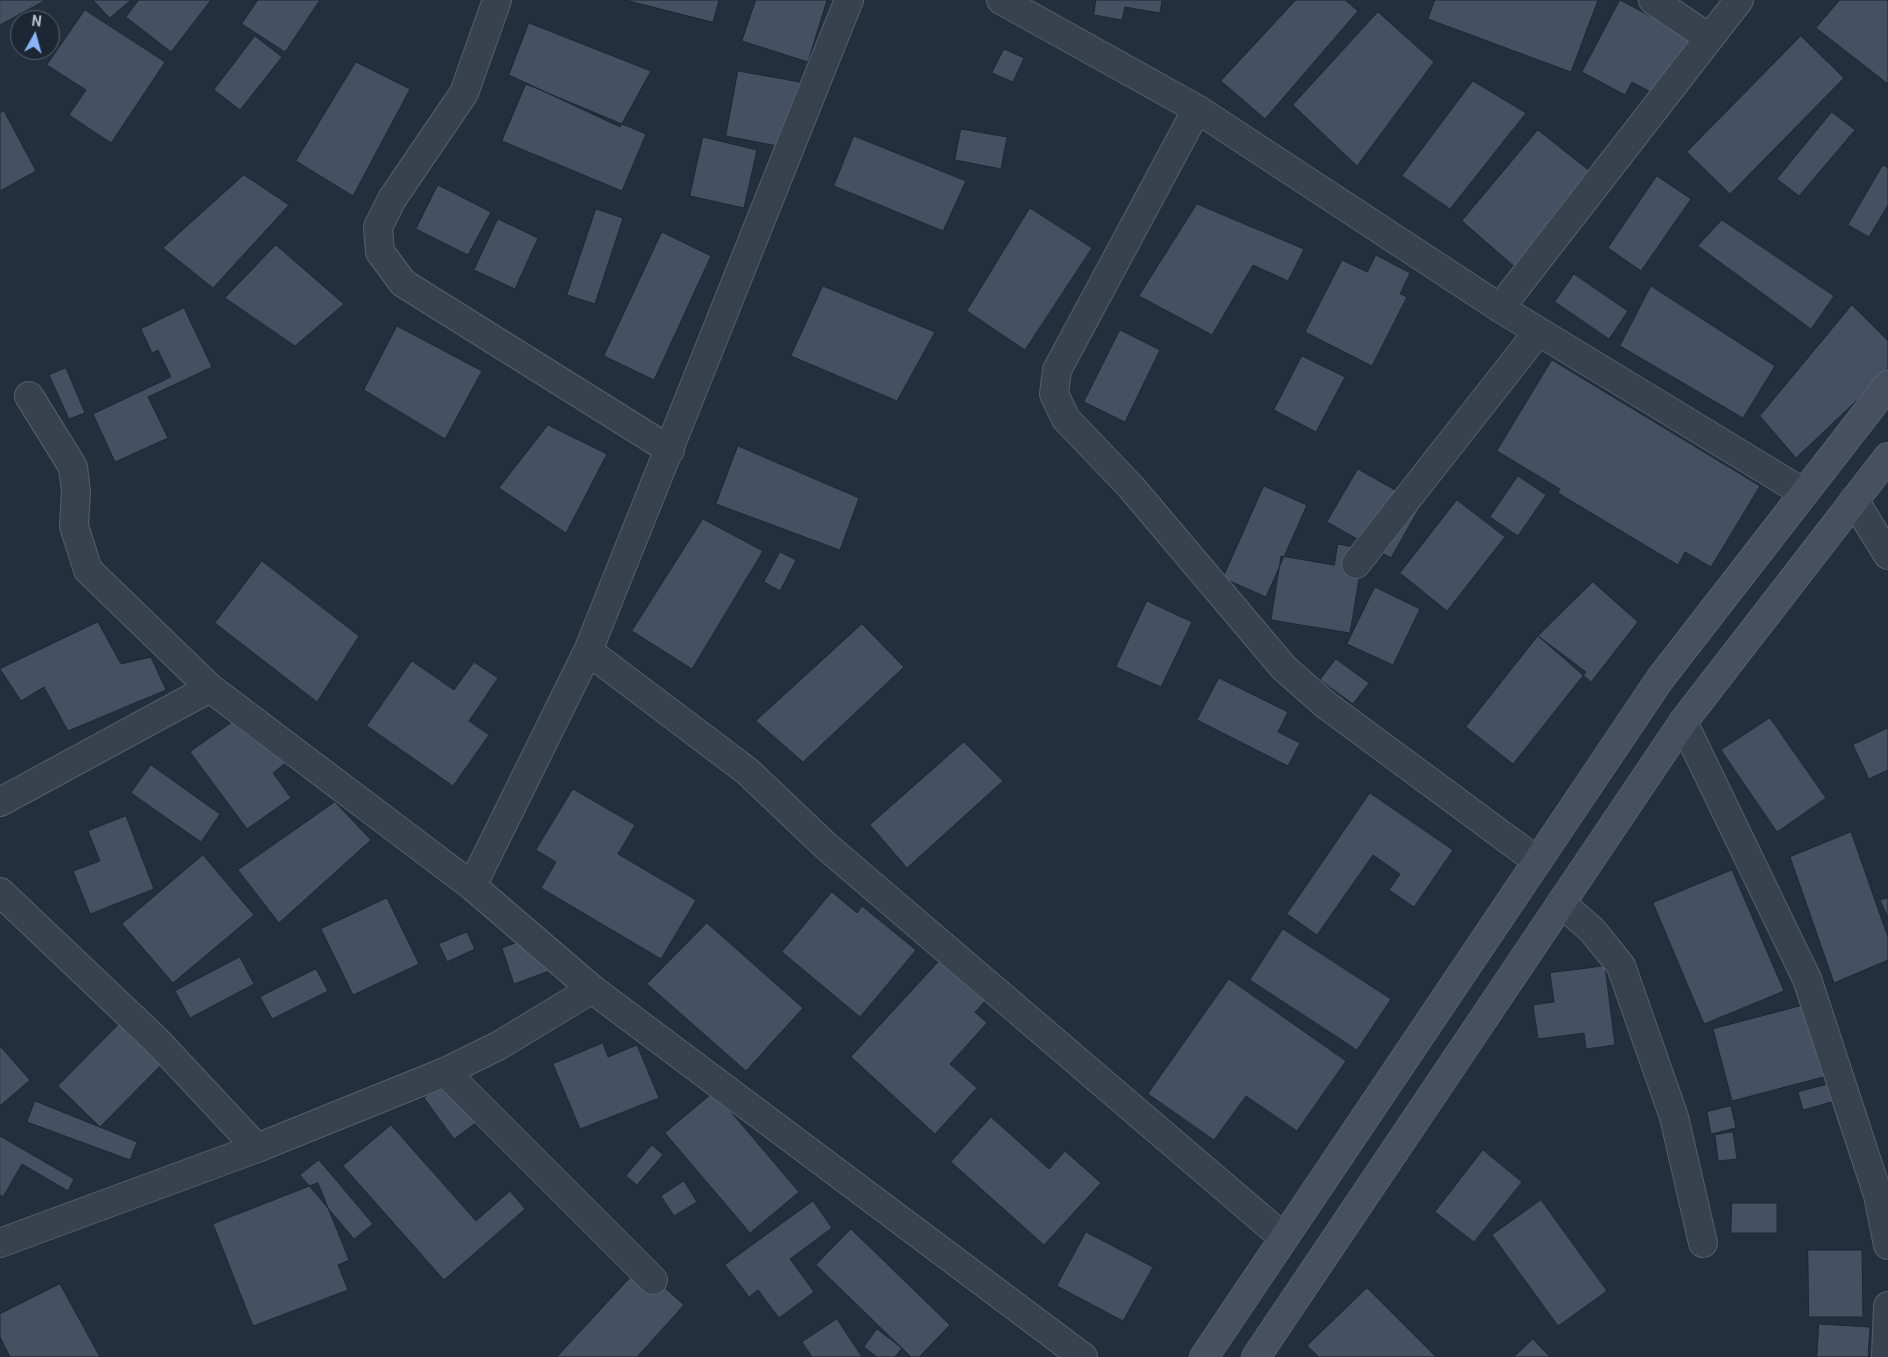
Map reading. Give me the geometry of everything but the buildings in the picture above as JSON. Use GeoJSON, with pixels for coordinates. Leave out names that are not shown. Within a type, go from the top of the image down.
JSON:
{"type":"FeatureCollection","features":[{"type":"Feature","properties":{"kind":"main road"},"geometry":{"type":"LineString","coordinates":[[1204,1357],[1660,679],[1888,385]]}},
{"type":"Feature","properties":{"kind":"main road"},"geometry":{"type":"LineString","coordinates":[[1256,1357],[1683,722],[1888,457]]}},
{"type":"Feature","properties":{"kind":"street"},"geometry":{"type":"LineString","coordinates":[[497,0],[464,93],[392,199],[378,227],[380,252],[404,283],[670,450]]}},
{"type":"Feature","properties":{"kind":"street"},"geometry":{"type":"LineString","coordinates":[[472,886],[588,651],[849,0]]}},
{"type":"Feature","properties":{"kind":"street"},"geometry":{"type":"LineString","coordinates":[[1001,0],[1197,109],[1500,308],[1804,493]]}},
{"type":"Feature","properties":{"kind":"street"},"geometry":{"type":"LineString","coordinates":[[1653,0],[1709,38]]}},
{"type":"Feature","properties":{"kind":"street"},"geometry":{"type":"LineString","coordinates":[[1500,308],[1739,0]]}},
{"type":"Feature","properties":{"kind":"street"},"geometry":{"type":"LineString","coordinates":[[1197,109],[1057,370],[1054,394],[1066,419],[1125,481],[1284,668],[1326,705],[1537,861]]}},
{"type":"Feature","properties":{"kind":"street"},"geometry":{"type":"LineString","coordinates":[[1356,564],[1538,332]]}},
{"type":"Feature","properties":{"kind":"street"},"geometry":{"type":"LineString","coordinates":[[29,396],[73,467],[76,492],[74,526],[88,570],[210,688],[472,886],[592,989],[1083,1357]]}},
{"type":"Feature","properties":{"kind":"street"},"geometry":{"type":"LineString","coordinates":[[1854,500],[1888,555]]}},
{"type":"Feature","properties":{"kind":"street"},"geometry":{"type":"LineString","coordinates":[[588,651],[747,771],[826,846],[1284,1238]]}},
{"type":"Feature","properties":{"kind":"street"},"geometry":{"type":"LineString","coordinates":[[0,802],[210,688]]}},
{"type":"Feature","properties":{"kind":"street"},"geometry":{"type":"LineString","coordinates":[[1683,722],[1807,979],[1878,1195],[1888,1245]]}},
{"type":"Feature","properties":{"kind":"street"},"geometry":{"type":"LineString","coordinates":[[0,892],[157,1041],[257,1148]]}},
{"type":"Feature","properties":{"kind":"street"},"geometry":{"type":"LineString","coordinates":[[1562,903],[1592,930],[1621,966],[1674,1117],[1703,1244]]}},
{"type":"Feature","properties":{"kind":"street"},"geometry":{"type":"LineString","coordinates":[[0,1243],[257,1148],[446,1072],[498,1046],[592,989]]}},
{"type":"Feature","properties":{"kind":"street"},"geometry":{"type":"LineString","coordinates":[[446,1072],[653,1280]]}},
{"type":"Feature","properties":{"kind":"street"},"geometry":{"type":"LineString","coordinates":[[1886,1357],[1888,1306]]}}]}
